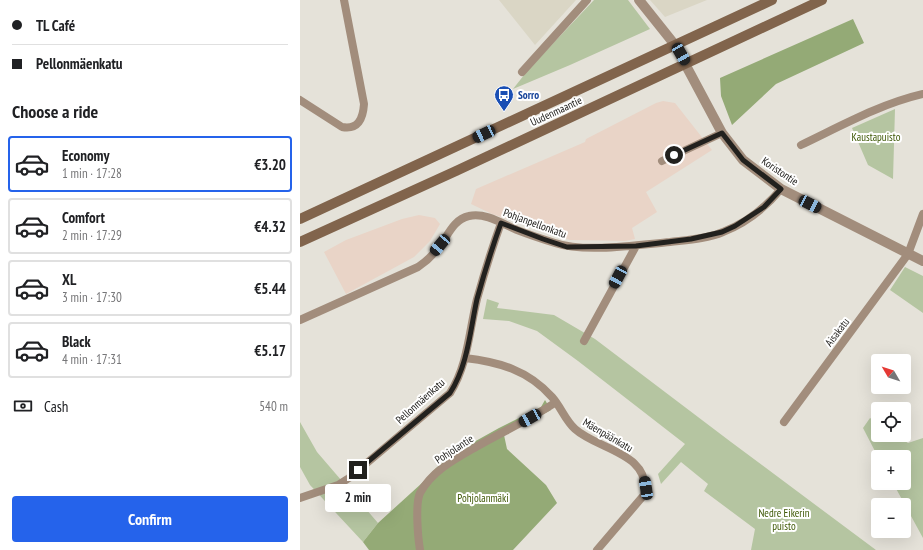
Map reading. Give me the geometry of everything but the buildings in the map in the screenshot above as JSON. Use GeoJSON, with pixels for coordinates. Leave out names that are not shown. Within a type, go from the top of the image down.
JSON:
{"type":"FeatureCollection","features":[{"type":"Feature","properties":{"kind":"main road","name":"Uudenmaantie"},"geometry":{"type":"LineString","coordinates":[[300,219],[772,0]]}},
{"type":"Feature","properties":{"kind":"main road","name":"Uudenmaantie"},"geometry":{"type":"LineString","coordinates":[[300,242],[822,0]]}},
{"type":"Feature","properties":{"kind":"street"},"geometry":{"type":"LineString","coordinates":[[300,100],[342,127],[348,128],[355,126],[361,120],[364,113],[364,104],[344,0]]}},
{"type":"Feature","properties":{"kind":"street"},"geometry":{"type":"LineString","coordinates":[[522,72],[587,0]]}},
{"type":"Feature","properties":{"kind":"street","name":"Koristontie"},"geometry":{"type":"LineString","coordinates":[[639,0],[675,44],[722,133],[743,160],[781,189],[923,261]]}},
{"type":"Feature","properties":{"kind":"street"},"geometry":{"type":"LineString","coordinates":[[801,144],[879,108],[923,94]]}},
{"type":"Feature","properties":{"kind":"street"},"geometry":{"type":"LineString","coordinates":[[662,161],[722,133]]}},
{"type":"Feature","properties":{"kind":"street","name":"Pohjanpellonkatu"},"geometry":{"type":"LineString","coordinates":[[300,320],[418,267],[434,253],[452,227],[464,217],[478,215],[567,247],[636,246],[691,239],[722,232],[735,226],[764,207],[781,189]]}},
{"type":"Feature","properties":{"kind":"street","name":"Aisakatu"},"geometry":{"type":"LineString","coordinates":[[784,422],[908,254],[923,214]]}},
{"type":"Feature","properties":{"kind":"street","name":"Pellonmäenkatu"},"geometry":{"type":"LineString","coordinates":[[300,498],[344,482],[450,393],[457,382],[465,358],[478,298],[501,223]]}},
{"type":"Feature","properties":{"kind":"street"},"geometry":{"type":"LineString","coordinates":[[584,341],[636,246]]}},
{"type":"Feature","properties":{"kind":"street","name":"Mäenpäänkatu"},"geometry":{"type":"LineString","coordinates":[[465,358],[484,360],[508,366],[540,386],[556,402],[575,429],[624,456],[634,463],[641,471],[646,488],[644,495],[597,550]]}},
{"type":"Feature","properties":{"kind":"street","name":"Pohjolantie"},"geometry":{"type":"LineString","coordinates":[[420,550],[417,528],[420,494],[433,476],[454,459],[556,402]]}},
{"type":"Feature","properties":{"kind":"shaded area"},"geometry":{"type":"Polygon","coordinates":[[[499,0],[576,0],[535,45],[499,0]]]}},
{"type":"Feature","properties":{"kind":"shaded area"},"geometry":{"type":"Polygon","coordinates":[[[650,0],[707,0],[665,17],[650,0]]]}},
{"type":"Feature","properties":{"kind":"shaded area"},"geometry":{"type":"Polygon","coordinates":[[[663,101],[675,103],[712,150],[646,192],[657,212],[632,228],[635,239],[625,241],[570,240],[492,214],[471,204],[476,189],[585,142],[586,139],[656,103],[663,101]]]}},
{"type":"Feature","properties":{"kind":"shaded area"},"geometry":{"type":"Polygon","coordinates":[[[419,215],[435,218],[440,224],[430,241],[414,257],[346,294],[324,252],[346,240],[402,219],[419,215]]]}},
{"type":"Feature","properties":{"kind":"green space"},"geometry":{"type":"Polygon","coordinates":[[[594,0],[628,0],[650,29],[513,89],[528,70],[594,0]]]}},
{"type":"Feature","properties":{"kind":"green space"},"geometry":{"type":"Polygon","coordinates":[[[853,19],[864,43],[776,84],[732,125],[721,96],[720,78],[853,19]]]}},
{"type":"Feature","properties":{"kind":"green space","name":"Kaustapuisto"},"geometry":{"type":"Polygon","coordinates":[[[895,109],[893,179],[868,165],[852,128],[895,109]]]}},
{"type":"Feature","properties":{"kind":"green space"},"geometry":{"type":"Polygon","coordinates":[[[905,267],[923,276],[923,313],[890,290],[905,267]]]}},
{"type":"Feature","properties":{"kind":"green space","name":"Nedre Eikerin puisto"},"geometry":{"type":"Polygon","coordinates":[[[487,299],[499,303],[497,308],[554,315],[595,339],[876,550],[751,550],[755,529],[704,491],[708,484],[681,462],[661,484],[658,474],[685,444],[537,331],[509,321],[483,319],[487,299]]]}},
{"type":"Feature","properties":{"kind":"green space","name":"Pohjolanmäki"},"geometry":{"type":"Polygon","coordinates":[[[545,400],[551,410],[504,435],[507,449],[546,485],[557,503],[513,550],[369,550],[363,542],[378,523],[422,483],[436,468],[456,452],[541,407],[545,400]]]}},
{"type":"Feature","properties":{"kind":"green space"},"geometry":{"type":"Polygon","coordinates":[[[871,419],[871,442],[908,443],[923,438],[923,538],[911,516],[911,498],[901,498],[897,490],[911,490],[911,450],[874,450],[863,428],[871,419]]]}},
{"type":"Feature","properties":{"kind":"green space"},"geometry":{"type":"Polygon","coordinates":[[[300,422],[317,452],[378,523],[363,542],[310,485],[300,467],[300,422]]]}},
{"type":"Feature","properties":{"kind":"place","name":"Sorro"},"geometry":{"type":"Point","coordinates":[504,112]}},
{"type":"Feature","properties":{"kind":"route"},"geometry":{"type":"LineString","coordinates":[[358,470],[385,446],[440,402],[450,393],[457,382],[465,358],[478,298],[501,223],[567,247],[636,246],[706,237],[722,232],[735,226],[764,207],[781,189],[743,160],[722,133],[674,155]]}}]}
